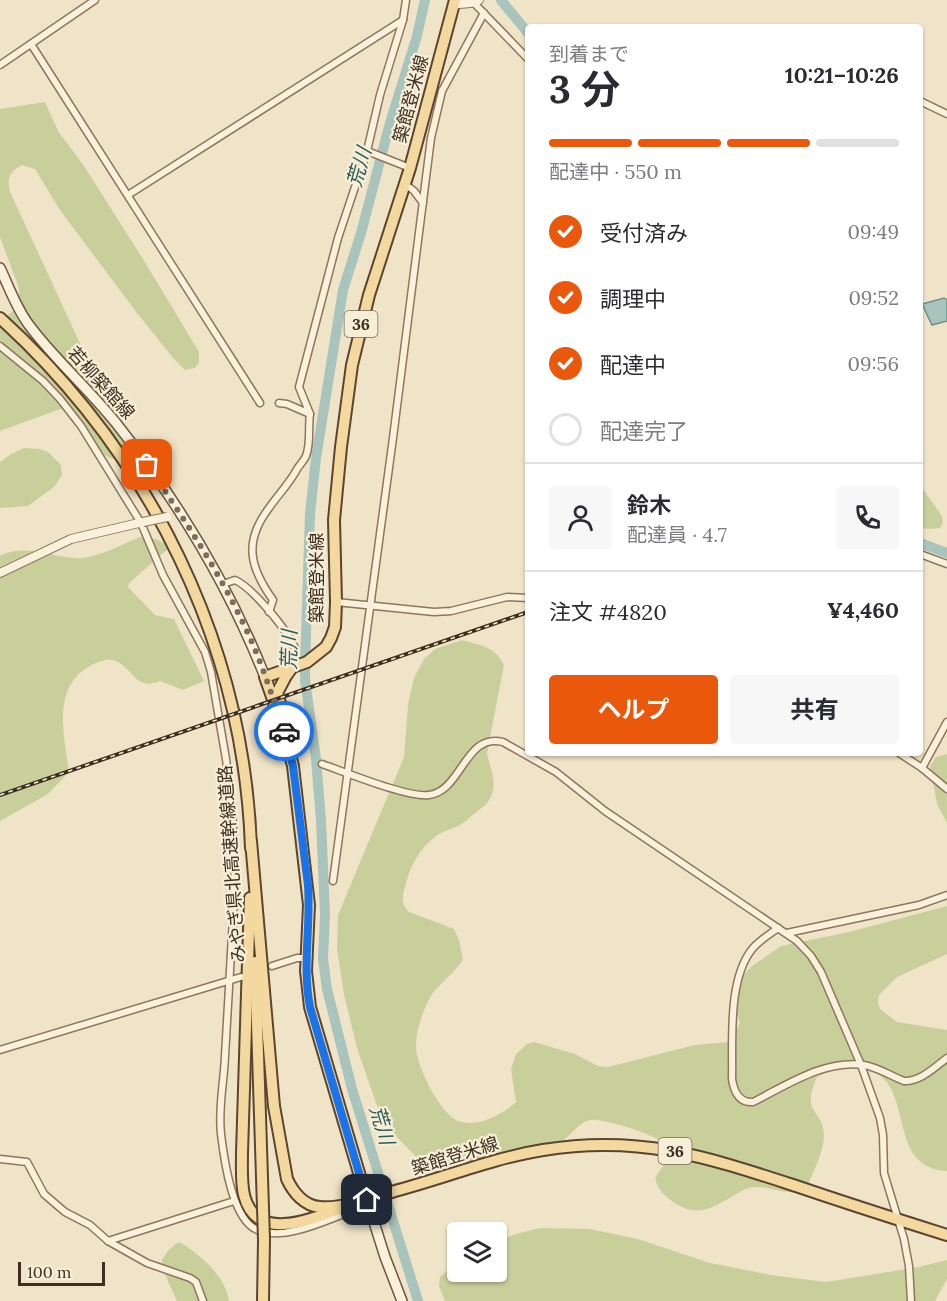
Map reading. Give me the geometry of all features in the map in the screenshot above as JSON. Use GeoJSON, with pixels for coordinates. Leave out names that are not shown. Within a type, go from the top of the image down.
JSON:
{"type":"FeatureCollection","features":[{"type":"Feature","properties":{"kind":"main road","name":"築館登米線"},"geometry":{"type":"LineString","coordinates":[[265,677],[294,668],[318,654],[331,638],[336,602],[334,520],[350,373],[364,313],[410,168],[454,3]]}},
{"type":"Feature","properties":{"kind":"main road","name":"若柳築館線"},"geometry":{"type":"LineString","coordinates":[[0,268],[2,283],[27,323],[115,422],[180,514],[223,584],[246,629],[265,677]]}},
{"type":"Feature","properties":{"kind":"main road","name":"みやぎ県北高速幹線道路"},"geometry":{"type":"LineString","coordinates":[[0,318],[85,407],[149,499],[177,551],[203,610],[227,686],[243,762],[250,841],[264,1240],[264,1301]]}},
{"type":"Feature","properties":{"kind":"main road"},"geometry":{"type":"LineString","coordinates":[[284,731],[277,693],[286,676],[294,668]]}},
{"type":"Feature","properties":{"kind":"main road"},"geometry":{"type":"LineString","coordinates":[[265,677],[284,731],[293,766],[308,885],[306,985],[310,1007],[371,1199],[385,1257],[402,1301]]}},
{"type":"Feature","properties":{"kind":"main road"},"geometry":{"type":"LineString","coordinates":[[250,841],[274,1106],[287,1179],[292,1189],[310,1204],[320,1207],[356,1203]]}},
{"type":"Feature","properties":{"kind":"main road"},"geometry":{"type":"LineString","coordinates":[[250,841],[242,1153],[244,1194],[247,1204],[258,1217],[274,1225],[293,1224],[356,1203]]}},
{"type":"Feature","properties":{"kind":"main road","name":"築館登米線"},"geometry":{"type":"LineString","coordinates":[[356,1203],[503,1159],[542,1150],[604,1144],[636,1145],[685,1153],[728,1164],[947,1235]]}},
{"type":"Feature","properties":{"kind":"street"},"geometry":{"type":"LineString","coordinates":[[0,65],[95,0]]}},
{"type":"Feature","properties":{"kind":"street"},"geometry":{"type":"LineString","coordinates":[[269,612],[273,600],[260,578],[252,557],[252,542],[264,514],[292,479],[308,452],[310,414],[299,387],[338,238],[369,152],[380,95],[403,20],[406,0]]}},
{"type":"Feature","properties":{"kind":"street"},"geometry":{"type":"LineString","coordinates":[[454,3],[477,1],[484,13],[525,56]]}},
{"type":"Feature","properties":{"kind":"street"},"geometry":{"type":"LineString","coordinates":[[333,881],[431,138],[442,91],[484,13]]}},
{"type":"Feature","properties":{"kind":"street"},"geometry":{"type":"LineString","coordinates":[[128,195],[403,20]]}},
{"type":"Feature","properties":{"kind":"street"},"geometry":{"type":"LineString","coordinates":[[31,44],[260,403]]}},
{"type":"Feature","properties":{"kind":"street"},"geometry":{"type":"LineString","coordinates":[[923,102],[947,114]]}},
{"type":"Feature","properties":{"kind":"street"},"geometry":{"type":"LineString","coordinates":[[369,152],[410,168]]}},
{"type":"Feature","properties":{"kind":"street"},"geometry":{"type":"LineString","coordinates":[[404,184],[414,191],[423,203]]}},
{"type":"Feature","properties":{"kind":"street"},"geometry":{"type":"LineString","coordinates":[[0,346],[43,381],[60,399],[100,455],[142,523],[163,575],[205,652],[211,672],[232,806],[235,884],[221,1132],[234,1201],[250,1224],[259,1231],[280,1233],[291,1231],[344,1214]]}},
{"type":"Feature","properties":{"kind":"street"},"geometry":{"type":"LineString","coordinates":[[279,403],[310,414]]}},
{"type":"Feature","properties":{"kind":"street"},"geometry":{"type":"LineString","coordinates":[[0,573],[71,539],[180,514]]}},
{"type":"Feature","properties":{"kind":"street"},"geometry":{"type":"LineString","coordinates":[[923,555],[947,564]]}},
{"type":"Feature","properties":{"kind":"street"},"geometry":{"type":"LineString","coordinates":[[223,584],[235,580],[248,587],[295,648],[291,660],[294,668]]}},
{"type":"Feature","properties":{"kind":"street"},"geometry":{"type":"LineString","coordinates":[[336,602],[434,612],[451,611],[507,597],[525,598]]}},
{"type":"Feature","properties":{"kind":"street"},"geometry":{"type":"LineString","coordinates":[[922,768],[947,722]]}},
{"type":"Feature","properties":{"kind":"street"},"geometry":{"type":"LineString","coordinates":[[322,764],[400,790],[427,796],[446,789],[479,746],[495,740],[525,754]]}},
{"type":"Feature","properties":{"kind":"street"},"geometry":{"type":"LineString","coordinates":[[528,756],[556,772],[605,811],[787,933],[817,964],[861,1065],[880,1118],[884,1173],[909,1266],[911,1301]]}},
{"type":"Feature","properties":{"kind":"street"},"geometry":{"type":"LineString","coordinates":[[904,756],[947,789]]}},
{"type":"Feature","properties":{"kind":"street"},"geometry":{"type":"LineString","coordinates":[[787,933],[919,905],[947,895]]}},
{"type":"Feature","properties":{"kind":"street"},"geometry":{"type":"LineString","coordinates":[[778,927],[753,948],[738,981],[734,1003],[733,1089],[740,1098],[747,1102],[753,1101],[822,1069],[840,1065],[861,1065],[910,1082],[947,1058]]}},
{"type":"Feature","properties":{"kind":"street"},"geometry":{"type":"LineString","coordinates":[[272,966],[306,957]]}},
{"type":"Feature","properties":{"kind":"street"},"geometry":{"type":"LineString","coordinates":[[0,1050],[241,977]]}},
{"type":"Feature","properties":{"kind":"street"},"geometry":{"type":"LineString","coordinates":[[0,1159],[27,1162],[44,1194],[65,1212],[90,1225],[108,1241],[147,1263],[190,1278],[196,1282],[203,1301]]}},
{"type":"Feature","properties":{"kind":"street"},"geometry":{"type":"LineString","coordinates":[[108,1241],[234,1201]]}},
{"type":"Feature","properties":{"kind":"green space"},"geometry":{"type":"Polygon","coordinates":[[[45,102],[58,131],[84,166],[199,352],[199,363],[195,368],[185,370],[137,313],[60,210],[35,169],[22,165],[14,170],[9,179],[10,192],[129,444],[130,454],[122,462],[100,452],[77,416],[66,407],[0,431],[0,321],[13,311],[19,302],[19,288],[0,237],[0,109],[45,102]]]}},
{"type":"Feature","properties":{"kind":"green space"},"geometry":{"type":"Polygon","coordinates":[[[24,448],[48,452],[61,465],[62,475],[54,487],[28,506],[0,508],[0,462],[24,448]]]}},
{"type":"Feature","properties":{"kind":"green space"},"geometry":{"type":"Polygon","coordinates":[[[923,489],[942,516],[943,523],[940,528],[923,528],[923,489]]]}},
{"type":"Feature","properties":{"kind":"green space"},"geometry":{"type":"Polygon","coordinates":[[[140,537],[156,539],[169,548],[129,583],[128,587],[155,615],[174,619],[204,681],[183,690],[160,681],[146,684],[141,682],[118,662],[112,660],[92,665],[79,674],[70,685],[65,698],[63,727],[69,772],[48,794],[0,821],[0,556],[10,552],[31,551],[83,558],[105,552],[140,537]]]}},
{"type":"Feature","properties":{"kind":"green space"},"geometry":{"type":"Polygon","coordinates":[[[462,640],[492,650],[504,665],[487,753],[494,784],[492,796],[484,806],[460,825],[438,835],[424,847],[412,866],[403,897],[403,903],[409,912],[454,929],[459,940],[463,960],[432,994],[419,1025],[416,1047],[420,1065],[430,1088],[451,1117],[465,1123],[473,1123],[497,1116],[516,1102],[511,1069],[516,1054],[527,1044],[534,1042],[575,1054],[598,1066],[608,1067],[695,1045],[729,1042],[740,1022],[733,1005],[733,989],[752,966],[781,946],[849,932],[947,906],[947,954],[897,977],[879,995],[878,1002],[880,1009],[897,1022],[947,1030],[947,1171],[927,1166],[915,1155],[907,1140],[891,1089],[881,1076],[865,1069],[852,1067],[835,1069],[817,1077],[812,1090],[811,1105],[823,1126],[824,1141],[808,1185],[796,1192],[762,1187],[751,1188],[715,1206],[700,1210],[684,1208],[660,1190],[655,1178],[667,1157],[669,1150],[666,1145],[647,1134],[620,1125],[590,1120],[581,1124],[557,1144],[498,1154],[432,1173],[391,1131],[376,1103],[357,1048],[344,995],[337,949],[338,915],[404,757],[408,704],[414,678],[424,659],[435,649],[462,640]]]}},
{"type":"Feature","properties":{"kind":"green space"},"geometry":{"type":"Polygon","coordinates":[[[947,754],[947,823],[937,804],[930,766],[936,757],[947,754]]]}},
{"type":"Feature","properties":{"kind":"green space"},"geometry":{"type":"Polygon","coordinates":[[[540,1228],[590,1229],[638,1239],[710,1263],[771,1275],[826,1282],[919,1267],[947,1260],[947,1279],[935,1301],[445,1301],[439,1286],[440,1277],[447,1271],[447,1282],[507,1282],[507,1238],[540,1228]]]}},
{"type":"Feature","properties":{"kind":"green space"},"geometry":{"type":"Polygon","coordinates":[[[179,1242],[195,1252],[217,1275],[223,1283],[229,1301],[177,1301],[161,1266],[167,1252],[179,1242]]]}},
{"type":"Feature","properties":{"kind":"water"},"geometry":{"type":"Polygon","coordinates":[[[944,298],[947,300],[947,321],[932,325],[923,304],[944,298]]]}},
{"type":"Feature","properties":{"kind":"waterway","name":"荒川"},"geometry":{"type":"LineString","coordinates":[[418,1301],[352,1089],[327,989],[323,959],[325,915],[321,820],[305,665],[310,514],[316,458],[343,290],[417,36],[425,0]]}},
{"type":"Feature","properties":{"kind":"waterway"},"geometry":{"type":"LineString","coordinates":[[501,0],[525,29]]}},
{"type":"Feature","properties":{"kind":"waterway"},"geometry":{"type":"LineString","coordinates":[[923,544],[947,553]]}},
{"type":"Feature","properties":{"kind":"railway"},"geometry":{"type":"LineString","coordinates":[[0,795],[525,613]]}},
{"type":"Feature","properties":{"kind":"way so far"},"geometry":{"type":"LineString","coordinates":[[147,465],[223,584],[246,629],[284,731]]}},
{"type":"Feature","properties":{"kind":"route"},"geometry":{"type":"LineString","coordinates":[[284,731],[293,766],[308,885],[306,985],[310,1007],[367,1200]]}}]}
